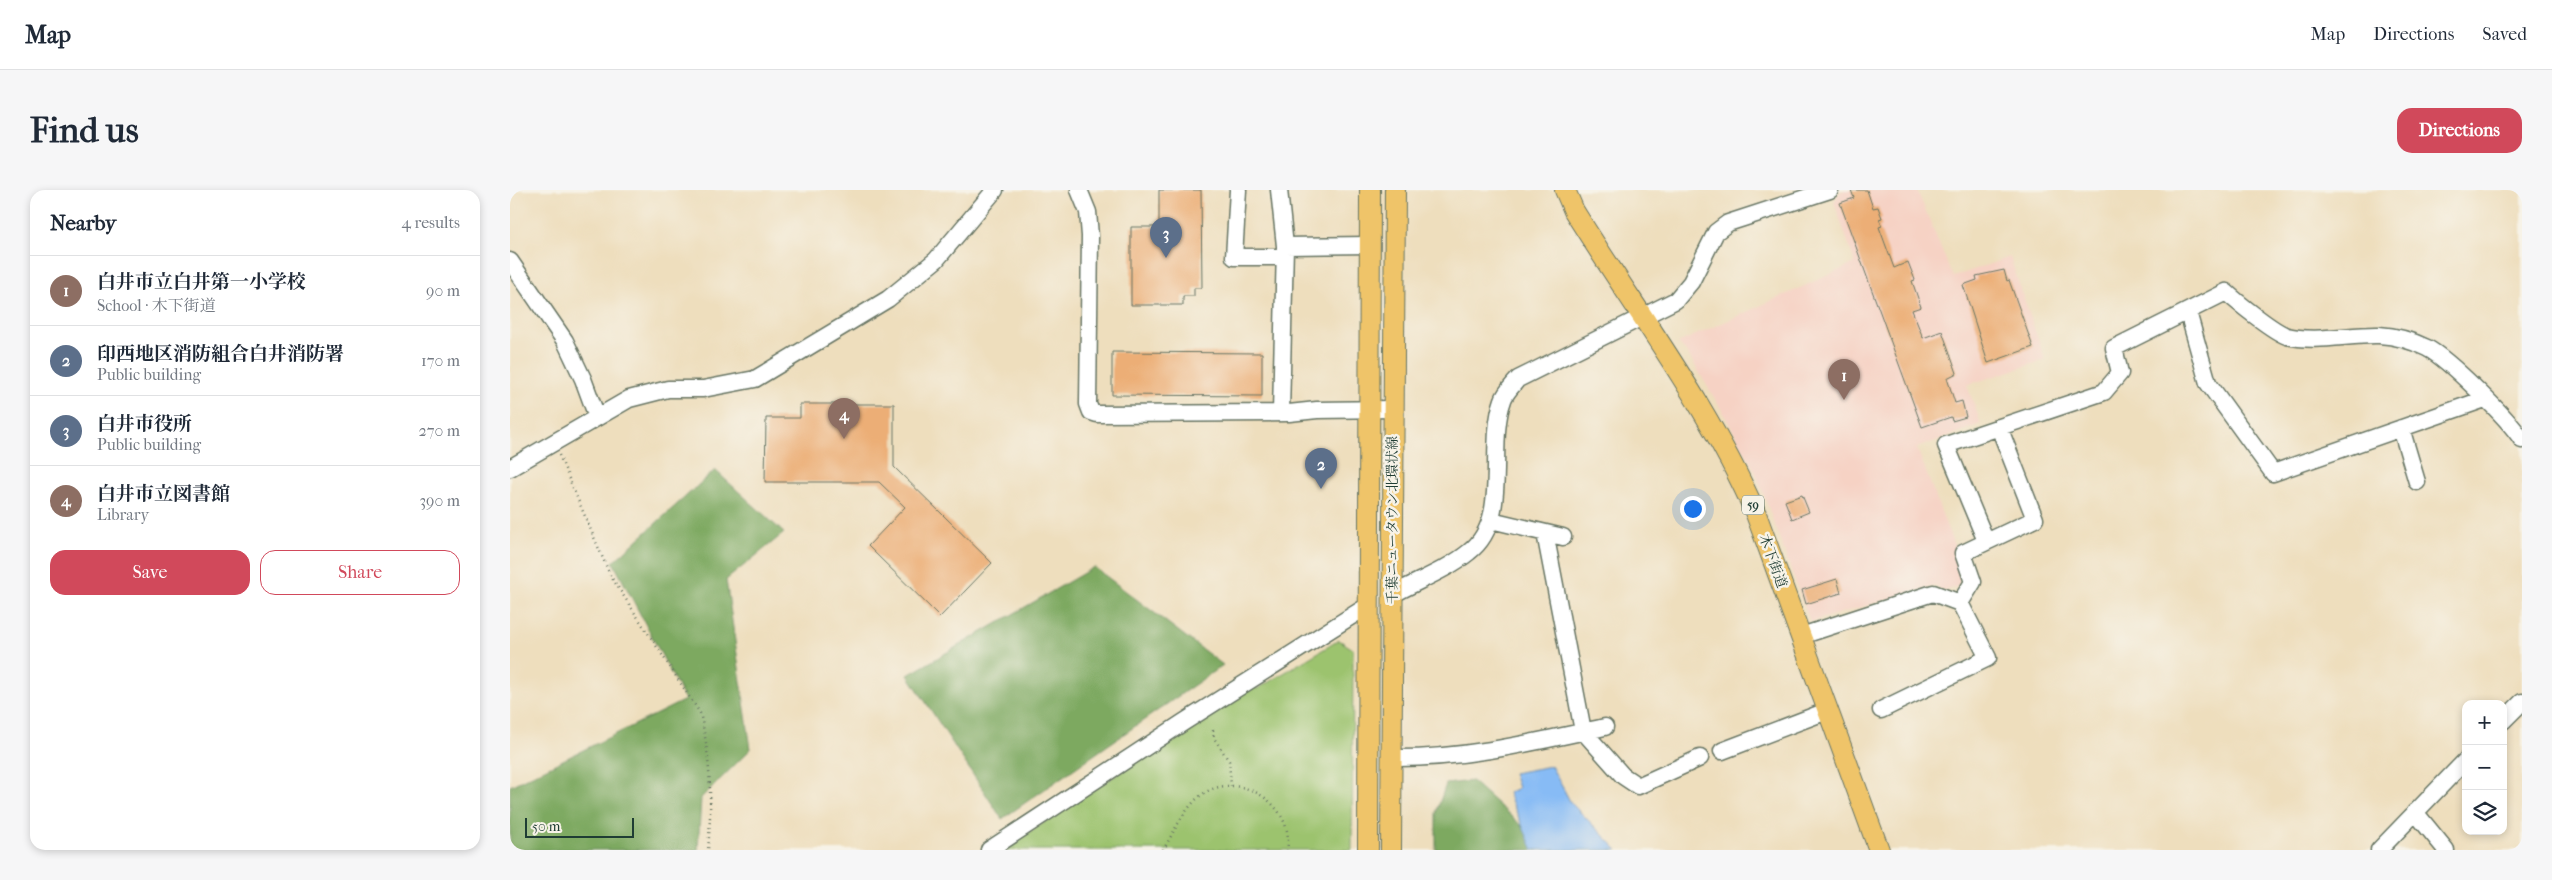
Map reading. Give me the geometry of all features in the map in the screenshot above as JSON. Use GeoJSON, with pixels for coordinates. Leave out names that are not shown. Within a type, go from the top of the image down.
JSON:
{"type":"FeatureCollection","features":[{"type":"Feature","properties":{"kind":"main road","name":"千葉ニュータウン北環状線"},"geometry":{"type":"LineString","coordinates":[[1368,850],[1370,190]]}},
{"type":"Feature","properties":{"kind":"main road","name":"千葉ニュータウン北環状線"},"geometry":{"type":"LineString","coordinates":[[1391,850],[1395,190]]}},
{"type":"Feature","properties":{"kind":"main road","name":"木下街道"},"geometry":{"type":"LineString","coordinates":[[1565,190],[1574,211],[1643,318],[1739,474],[1756,514],[1879,850]]}},
{"type":"Feature","properties":{"kind":"street"},"geometry":{"type":"LineString","coordinates":[[510,468],[629,399],[668,389],[703,389],[755,378],[888,299],[936,260],[995,190]]}},
{"type":"Feature","properties":{"kind":"street"},"geometry":{"type":"LineString","coordinates":[[1079,190],[1088,212],[1090,236],[1088,404],[1091,412],[1097,414],[1282,413],[1393,409]]}},
{"type":"Feature","properties":{"kind":"street"},"geometry":{"type":"LineString","coordinates":[[1238,190],[1234,257],[1370,245]]}},
{"type":"Feature","properties":{"kind":"street"},"geometry":{"type":"LineString","coordinates":[[1279,190],[1284,252],[1282,413]]}},
{"type":"Feature","properties":{"kind":"street"},"geometry":{"type":"LineString","coordinates":[[1392,595],[1470,552],[1481,540],[1491,520],[1496,428],[1503,399],[1518,379],[1676,300],[1691,282],[1716,232],[1728,223],[1830,190]]}},
{"type":"Feature","properties":{"kind":"street"},"geometry":{"type":"LineString","coordinates":[[510,262],[565,341],[583,379],[597,417]]}},
{"type":"Feature","properties":{"kind":"street"},"geometry":{"type":"LineString","coordinates":[[1986,541],[1946,445],[2104,392],[2120,373],[2114,348],[2226,292],[2242,306],[2287,336],[2334,338],[2379,335],[2401,339],[2427,348],[2516,429],[2522,440]]}},
{"type":"Feature","properties":{"kind":"street"},"geometry":{"type":"LineString","coordinates":[[2188,312],[2208,383],[2273,473],[2485,399]]}},
{"type":"Feature","properties":{"kind":"street"},"geometry":{"type":"LineString","coordinates":[[1960,603],[1973,582],[1963,553],[2035,519],[1998,427]]}},
{"type":"Feature","properties":{"kind":"street"},"geometry":{"type":"LineString","coordinates":[[2401,428],[2418,482]]}},
{"type":"Feature","properties":{"kind":"street"},"geometry":{"type":"LineString","coordinates":[[1491,520],[1563,537]]}},
{"type":"Feature","properties":{"kind":"street"},"geometry":{"type":"LineString","coordinates":[[1546,533],[1583,731],[1622,776],[1638,786],[1700,758]]}},
{"type":"Feature","properties":{"kind":"street"},"geometry":{"type":"LineString","coordinates":[[1801,636],[1933,593],[1960,603],[1988,658],[1881,710]]}},
{"type":"Feature","properties":{"kind":"street"},"geometry":{"type":"LineString","coordinates":[[989,850],[1184,722],[1369,605]]}},
{"type":"Feature","properties":{"kind":"street"},"geometry":{"type":"LineString","coordinates":[[2507,717],[2522,702]]}},
{"type":"Feature","properties":{"kind":"street"},"geometry":{"type":"LineString","coordinates":[[1722,751],[1827,710]]}},
{"type":"Feature","properties":{"kind":"street"},"geometry":{"type":"LineString","coordinates":[[1392,758],[1426,759],[1490,750],[1605,726]]}},
{"type":"Feature","properties":{"kind":"street"},"geometry":{"type":"LineString","coordinates":[[2379,850],[2462,764]]}},
{"type":"Feature","properties":{"kind":"street"},"geometry":{"type":"LineString","coordinates":[[2415,812],[2446,850]]}},
{"type":"Feature","properties":{"kind":"path"},"geometry":{"type":"LineString","coordinates":[[554,442],[610,575],[700,712],[706,735],[711,815],[708,850]]}},
{"type":"Feature","properties":{"kind":"path"},"geometry":{"type":"LineString","coordinates":[[1213,730],[1214,738],[1229,761],[1231,786]]}},
{"type":"Feature","properties":{"kind":"path"},"geometry":{"type":"LineString","coordinates":[[1163,850],[1187,810],[1195,802],[1214,788],[1231,786],[1260,795],[1276,806],[1287,827],[1287,850]]}},
{"type":"Feature","properties":{"kind":"shaded area"},"geometry":{"type":"Polygon","coordinates":[[[1844,190],[1917,190],[1953,277],[2010,257],[2045,360],[1967,385],[1981,424],[1917,448],[1966,577],[1959,581],[1959,586],[1945,591],[1935,586],[1810,622],[1755,471],[1688,354],[1678,343],[1855,263],[1834,202],[1839,193],[1844,190]]]}},
{"type":"Feature","properties":{"kind":"green space"},"geometry":{"type":"Polygon","coordinates":[[[715,470],[784,533],[726,580],[751,749],[701,798],[698,850],[510,850],[510,786],[685,700],[613,562],[715,470]]]}},
{"type":"Feature","properties":{"kind":"green space"},"geometry":{"type":"Polygon","coordinates":[[[1094,567],[1223,665],[1002,819],[908,675],[1094,567]]]}},
{"type":"Feature","properties":{"kind":"green space"},"geometry":{"type":"Polygon","coordinates":[[[1339,640],[1353,649],[1352,850],[1002,850],[1253,685],[1257,689],[1339,640]]]}},
{"type":"Feature","properties":{"kind":"green space"},"geometry":{"type":"Polygon","coordinates":[[[1472,781],[1522,826],[1538,850],[1436,850],[1436,813],[1446,784],[1472,781]]]}},
{"type":"Feature","properties":{"kind":"water"},"geometry":{"type":"Polygon","coordinates":[[[1551,766],[1571,803],[1618,850],[1533,850],[1508,793],[1518,788],[1513,773],[1551,766]]]}},
{"type":"Feature","properties":{"kind":"building"},"geometry":{"type":"Polygon","coordinates":[[[1159,190],[1201,190],[1202,288],[1194,288],[1194,296],[1183,296],[1183,305],[1131,305],[1131,227],[1159,227],[1159,190]]]}},
{"type":"Feature","properties":{"kind":"building"},"geometry":{"type":"Polygon","coordinates":[[[1851,190],[1867,190],[1873,208],[1878,207],[1882,218],[1879,219],[1882,226],[1879,227],[1894,268],[1908,262],[1915,280],[1912,281],[1921,307],[1912,310],[1923,338],[1942,331],[1957,373],[1947,378],[1955,403],[1962,401],[1966,417],[1952,421],[1951,417],[1922,427],[1840,203],[1854,198],[1851,190]]]}},
{"type":"Feature","properties":{"kind":"building"},"geometry":{"type":"Polygon","coordinates":[[[2004,270],[2033,347],[1988,363],[1963,285],[1977,280],[1976,276],[2004,270]]]}},
{"type":"Feature","properties":{"kind":"building"},"geometry":{"type":"Polygon","coordinates":[[[1112,352],[1262,353],[1262,396],[1112,395],[1112,352]]]}},
{"type":"Feature","properties":{"kind":"building"},"geometry":{"type":"Polygon","coordinates":[[[800,404],[894,404],[894,467],[992,563],[940,617],[868,546],[905,507],[879,482],[765,482],[766,418],[800,418],[800,404]]]}},
{"type":"Feature","properties":{"kind":"building"},"geometry":{"type":"Polygon","coordinates":[[[1802,495],[1809,512],[1792,519],[1785,501],[1802,495]]]}},
{"type":"Feature","properties":{"kind":"building"},"geometry":{"type":"Polygon","coordinates":[[[1837,579],[1841,593],[1806,604],[1802,590],[1837,579]]]}},
{"type":"Feature","properties":{"kind":"place","name":"白井市役所"},"geometry":{"type":"Point","coordinates":[1166,258]}},
{"type":"Feature","properties":{"kind":"place","name":"白井市立白井第一小学校"},"geometry":{"type":"Point","coordinates":[1844,400]}},
{"type":"Feature","properties":{"kind":"place","name":"白井市立図書館"},"geometry":{"type":"Point","coordinates":[844,439]}},
{"type":"Feature","properties":{"kind":"place","name":"印西地区消防組合白井消防署"},"geometry":{"type":"Point","coordinates":[1321,489]}}]}
